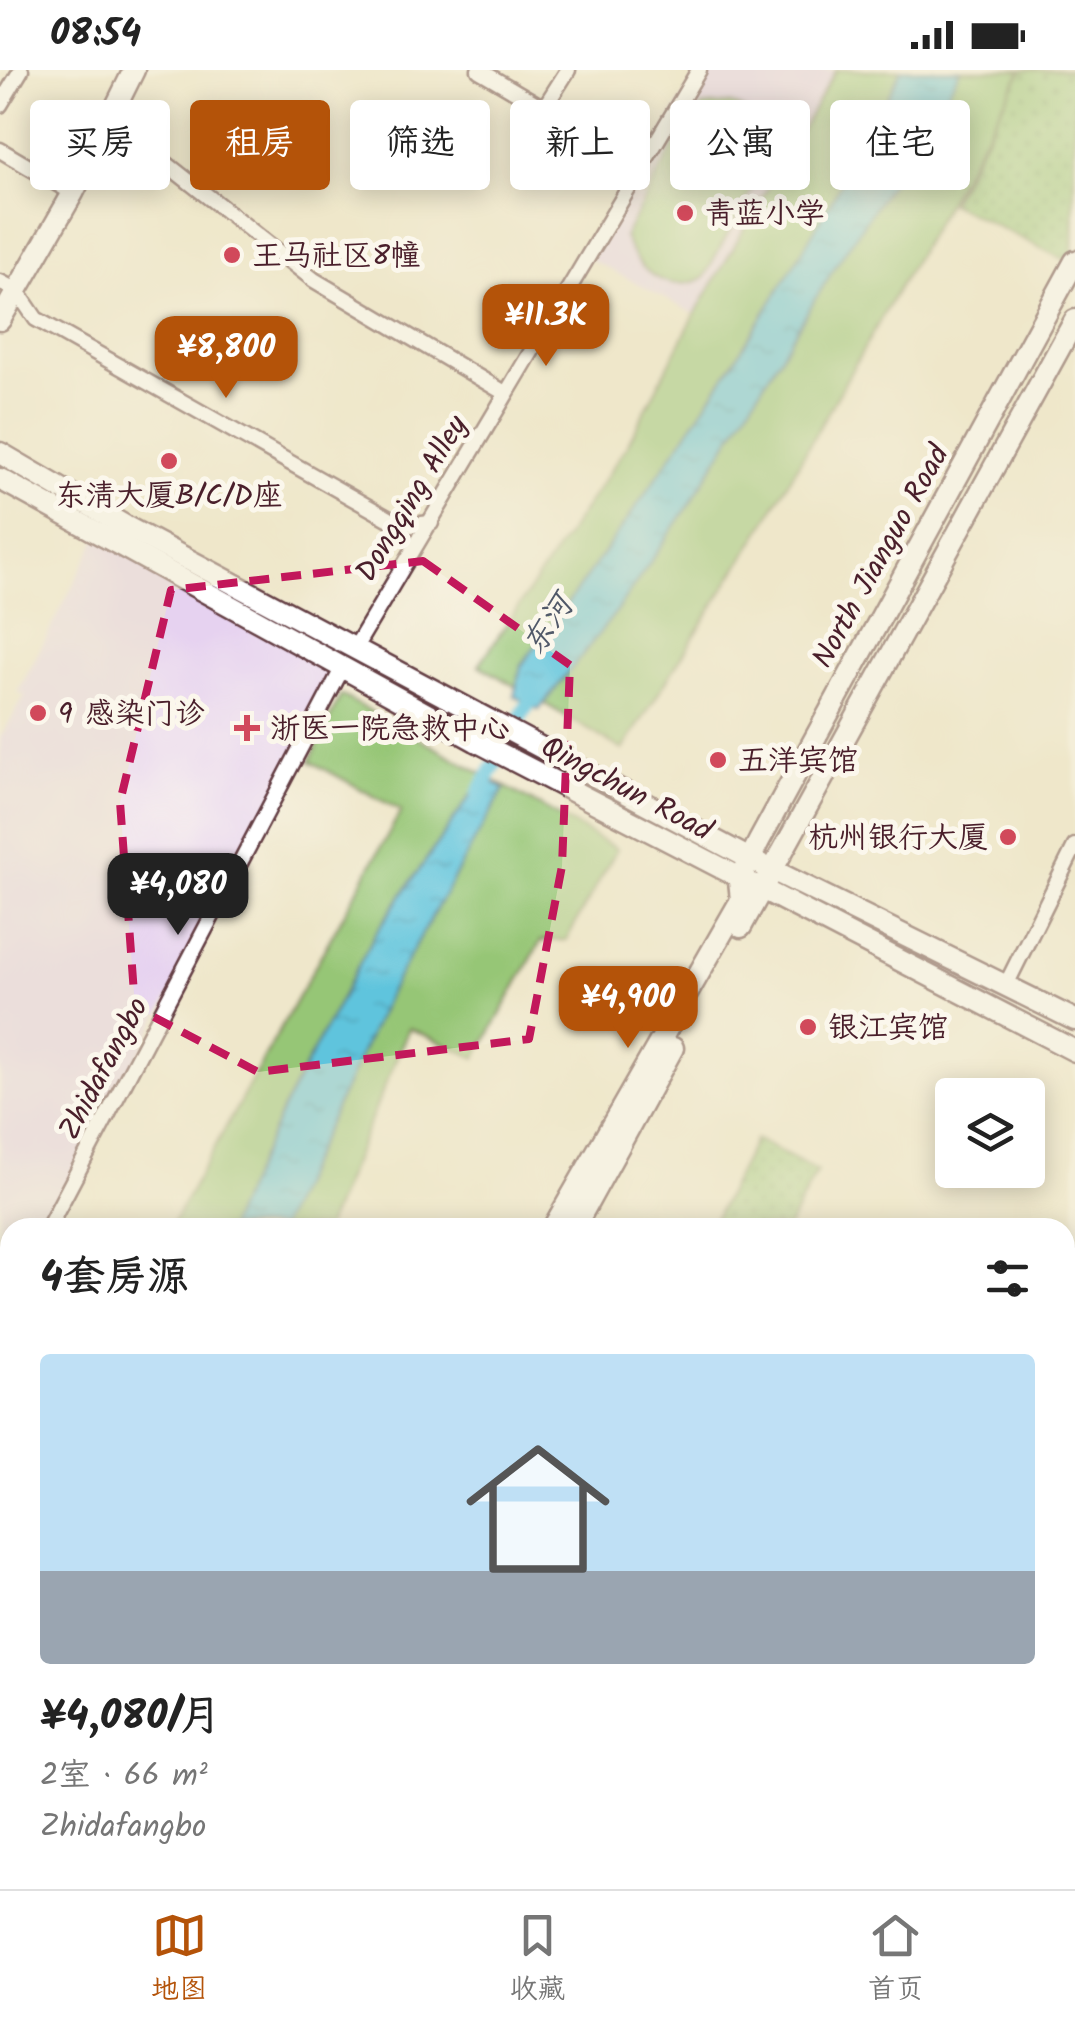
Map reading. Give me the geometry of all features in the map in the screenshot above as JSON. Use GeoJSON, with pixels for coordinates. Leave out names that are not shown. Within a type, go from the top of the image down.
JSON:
{"type":"FeatureCollection","features":[{"type":"Feature","properties":{"kind":"main road"},"geometry":{"type":"LineString","coordinates":[[119,100],[134,70]]}},
{"type":"Feature","properties":{"kind":"main road"},"geometry":{"type":"LineString","coordinates":[[0,320],[9,286],[74,190]]}},
{"type":"Feature","properties":{"kind":"main road","name":"North Jianguo Road"},"geometry":{"type":"LineString","coordinates":[[559,1218],[741,900],[738,880],[1075,261]]}},
{"type":"Feature","properties":{"kind":"main road","name":"North Jianguo Road"},"geometry":{"type":"LineString","coordinates":[[585,1218],[1075,320]]}},
{"type":"Feature","properties":{"kind":"main road","name":"Qingchun Road"},"geometry":{"type":"LineString","coordinates":[[0,453],[125,526],[750,859],[768,880],[1075,1051]]}},
{"type":"Feature","properties":{"kind":"main road","name":"Qingchun Road"},"geometry":{"type":"LineString","coordinates":[[0,479],[738,880],[768,880],[1006,985],[1075,1020]]}},
{"type":"Feature","properties":{"kind":"street"},"geometry":{"type":"LineString","coordinates":[[0,105],[21,70]]}},
{"type":"Feature","properties":{"kind":"street"},"geometry":{"type":"LineString","coordinates":[[479,70],[530,100]]}},
{"type":"Feature","properties":{"kind":"street"},"geometry":{"type":"LineString","coordinates":[[549,100],[568,70]]}},
{"type":"Feature","properties":{"kind":"street","name":"Dongqing Alley"},"geometry":{"type":"LineString","coordinates":[[650,156],[699,70]]}},
{"type":"Feature","properties":{"kind":"street"},"geometry":{"type":"LineString","coordinates":[[0,150],[73,193]]}},
{"type":"Feature","properties":{"kind":"street"},"geometry":{"type":"LineString","coordinates":[[170,167],[314,280],[505,393]]}},
{"type":"Feature","properties":{"kind":"street","name":"Dongqing Alley"},"geometry":{"type":"LineString","coordinates":[[356,646],[630,190]]}},
{"type":"Feature","properties":{"kind":"street"},"geometry":{"type":"LineString","coordinates":[[9,286],[36,318],[402,526],[431,523]]}},
{"type":"Feature","properties":{"kind":"street","name":"Zhidafangbo"},"geometry":{"type":"LineString","coordinates":[[53,1218],[343,667]]}},
{"type":"Feature","properties":{"kind":"street"},"geometry":{"type":"LineString","coordinates":[[1006,985],[1075,846]]}},
{"type":"Feature","properties":{"kind":"highlighted area"},"geometry":{"type":"Polygon","coordinates":[[[423,561],[570,665],[562,866],[529,1039],[258,1072],[135,1007],[120,802],[171,590],[423,561]]]}},
{"type":"Feature","properties":{"kind":"shaded area","name":"青蓝小学"},"geometry":{"type":"Polygon","coordinates":[[[699,70],[836,70],[810,115],[810,100],[682,100],[699,70]]]}},
{"type":"Feature","properties":{"kind":"shaded area","name":"青蓝小学"},"geometry":{"type":"Polygon","coordinates":[[[670,120],[670,190],[767,190],[695,314],[590,259],[630,190],[650,190],[650,155],[670,120]]]}},
{"type":"Feature","properties":{"kind":"shaded area"},"geometry":{"type":"Polygon","coordinates":[[[99,535],[343,667],[53,1218],[0,1218],[0,738],[25,696],[18,692],[99,535]]]}},
{"type":"Feature","properties":{"kind":"green space"},"geometry":{"type":"Polygon","coordinates":[[[836,70],[1022,70],[970,162],[970,100],[830,100],[830,190],[954,190],[761,530],[623,750],[479,665],[626,447],[695,314],[767,190],[810,190],[810,115],[836,70]]]}},
{"type":"Feature","properties":{"kind":"green space"},"geometry":{"type":"Polygon","coordinates":[[[1022,70],[1075,70],[1073,264],[950,203],[957,190],[970,190],[970,166],[1022,70]]]}},
{"type":"Feature","properties":{"kind":"green space"},"geometry":{"type":"Polygon","coordinates":[[[670,153],[670,190],[751,190],[704,278],[691,283],[666,282],[646,270],[630,250],[624,237],[670,153]]]}},
{"type":"Feature","properties":{"kind":"green space"},"geometry":{"type":"Polygon","coordinates":[[[341,695],[617,849],[566,940],[541,941],[476,1058],[409,1028],[330,1218],[176,1218],[401,811],[310,761],[341,695]]]}},
{"type":"Feature","properties":{"kind":"green space"},"geometry":{"type":"Polygon","coordinates":[[[755,1139],[817,1171],[793,1218],[715,1218],[755,1139]]]}},
{"type":"Feature","properties":{"kind":"water"},"geometry":{"type":"Polygon","coordinates":[[[901,70],[960,70],[943,100],[885,100],[901,70]]]}},
{"type":"Feature","properties":{"kind":"water"},"geometry":{"type":"Polygon","coordinates":[[[837,190],[886,190],[688,507],[616,612],[539,710],[514,696],[521,666],[675,450],[837,190]]]}},
{"type":"Feature","properties":{"kind":"water"},"geometry":{"type":"Polygon","coordinates":[[[484,776],[504,789],[391,989],[284,1218],[232,1218],[282,1110],[375,934],[484,776]]]}},
{"type":"Feature","properties":{"kind":"waterway","name":"东河"},"geometry":{"type":"LineString","coordinates":[[479,793],[538,686]]}},
{"type":"Feature","properties":{"kind":"place","name":"青蓝小学"},"geometry":{"type":"Point","coordinates":[685,213]}},
{"type":"Feature","properties":{"kind":"place","name":"王马社区8幢"},"geometry":{"type":"Point","coordinates":[232,255]}},
{"type":"Feature","properties":{"kind":"place","name":"东清大厦B/C/D座"},"geometry":{"type":"Point","coordinates":[169,461]}},
{"type":"Feature","properties":{"kind":"place","name":"9 感染门诊"},"geometry":{"type":"Point","coordinates":[38,713]}},
{"type":"Feature","properties":{"kind":"place","name":"浙医一院急救中心"},"geometry":{"type":"Point","coordinates":[247,728]}},
{"type":"Feature","properties":{"kind":"place","name":"五洋宾馆"},"geometry":{"type":"Point","coordinates":[718,760]}},
{"type":"Feature","properties":{"kind":"place","name":"杭州银行大厦"},"geometry":{"type":"Point","coordinates":[1008,837]}},
{"type":"Feature","properties":{"kind":"place","name":"银江宾馆"},"geometry":{"type":"Point","coordinates":[808,1027]}}]}
